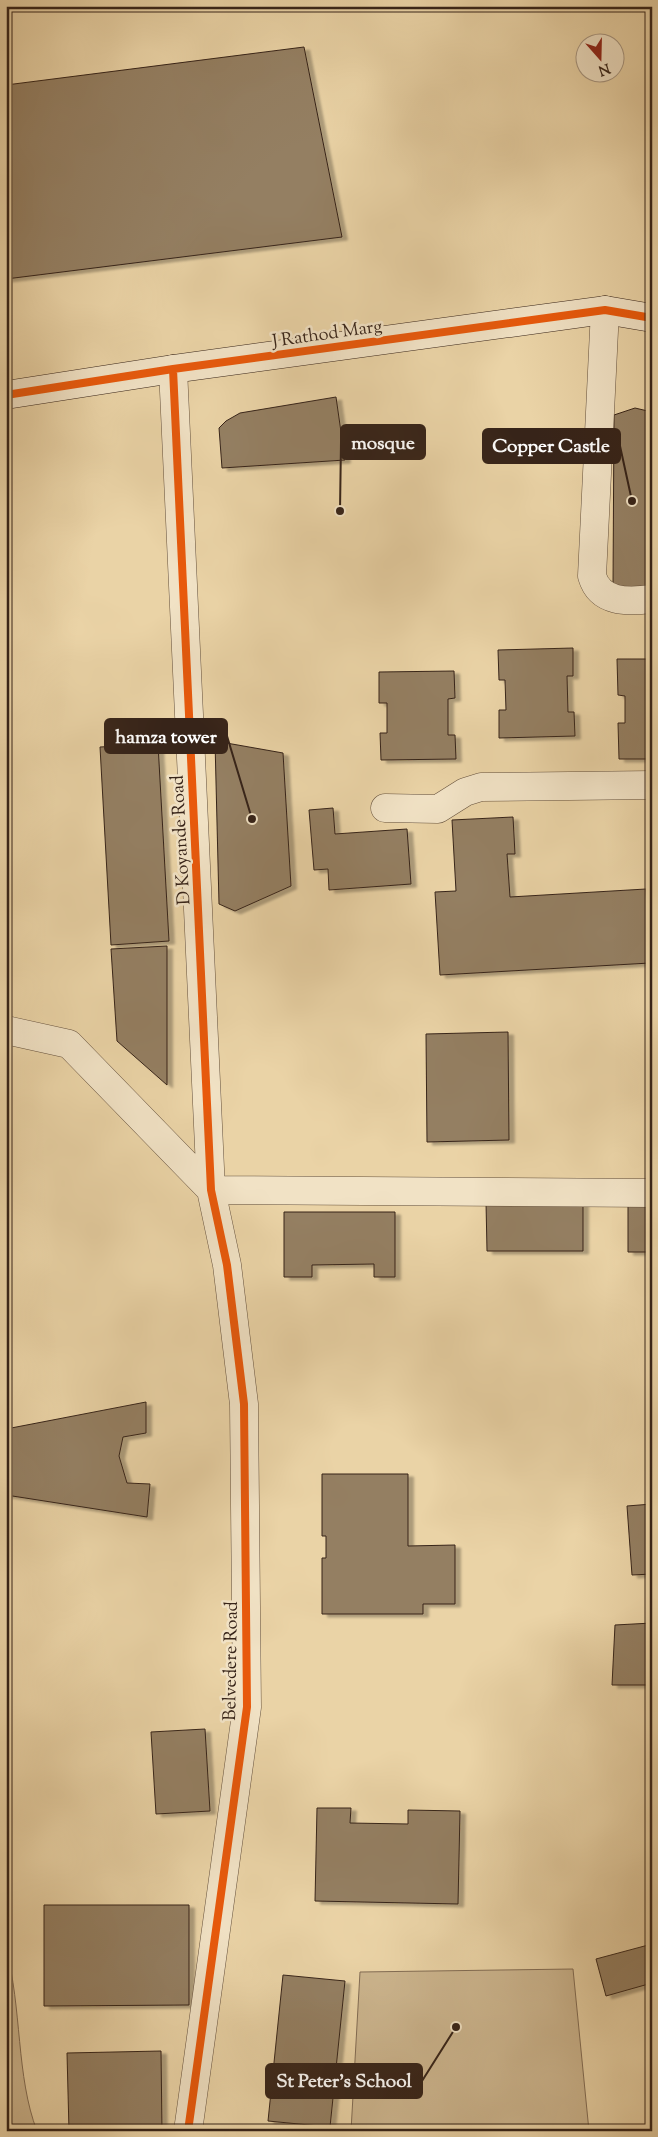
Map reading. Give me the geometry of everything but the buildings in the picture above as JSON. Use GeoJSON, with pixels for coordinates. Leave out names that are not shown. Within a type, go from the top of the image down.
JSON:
{"type":"FeatureCollection","features":[{"type":"Feature","properties":{"kind":"street","name":"J Rathod Marg"},"geometry":{"type":"LineString","coordinates":[[6,395],[173,369],[606,310],[652,318]]}},
{"type":"Feature","properties":{"kind":"street"},"geometry":{"type":"LineString","coordinates":[[606,310],[592,576],[595,586],[603,595],[613,599],[652,599]]}},
{"type":"Feature","properties":{"kind":"street","name":"D Koyande Road"},"geometry":{"type":"LineString","coordinates":[[173,369],[211,1190]]}},
{"type":"Feature","properties":{"kind":"street"},"geometry":{"type":"LineString","coordinates":[[385,808],[438,809],[465,792],[482,787],[652,785]]}},
{"type":"Feature","properties":{"kind":"street"},"geometry":{"type":"LineString","coordinates":[[6,1030],[69,1044],[211,1190],[652,1193]]}},
{"type":"Feature","properties":{"kind":"street","name":"Belvedere Road"},"geometry":{"type":"LineString","coordinates":[[188,2131],[247,1707],[244,1404],[227,1265],[211,1190]]}},
{"type":"Feature","properties":{"kind":"shaded area"},"geometry":{"type":"Polygon","coordinates":[[[6,1949],[15,1994],[22,2065],[30,2110],[37,2131],[6,2131],[6,1949]]]}},
{"type":"Feature","properties":{"kind":"shaded area"},"geometry":{"type":"Polygon","coordinates":[[[573,1969],[589,2131],[351,2131],[360,1972],[573,1969]]]}},
{"type":"Feature","properties":{"kind":"cycle path"},"geometry":{"type":"LineString","coordinates":[[6,395],[173,369],[605,310],[652,318]]}},
{"type":"Feature","properties":{"kind":"cycle path"},"geometry":{"type":"LineString","coordinates":[[173,369],[211,1190],[227,1265],[244,1404],[247,1707],[188,2131]]}},
{"type":"Feature","properties":{"kind":"place","name":"Copper Castle"},"geometry":{"type":"Point","coordinates":[632,501]}},
{"type":"Feature","properties":{"kind":"place","name":"mosque"},"geometry":{"type":"Point","coordinates":[340,511]}},
{"type":"Feature","properties":{"kind":"place","name":"hamza tower"},"geometry":{"type":"Point","coordinates":[252,819]}},
{"type":"Feature","properties":{"kind":"place","name":"St Peter's School"},"geometry":{"type":"Point","coordinates":[456,2027]}}]}
